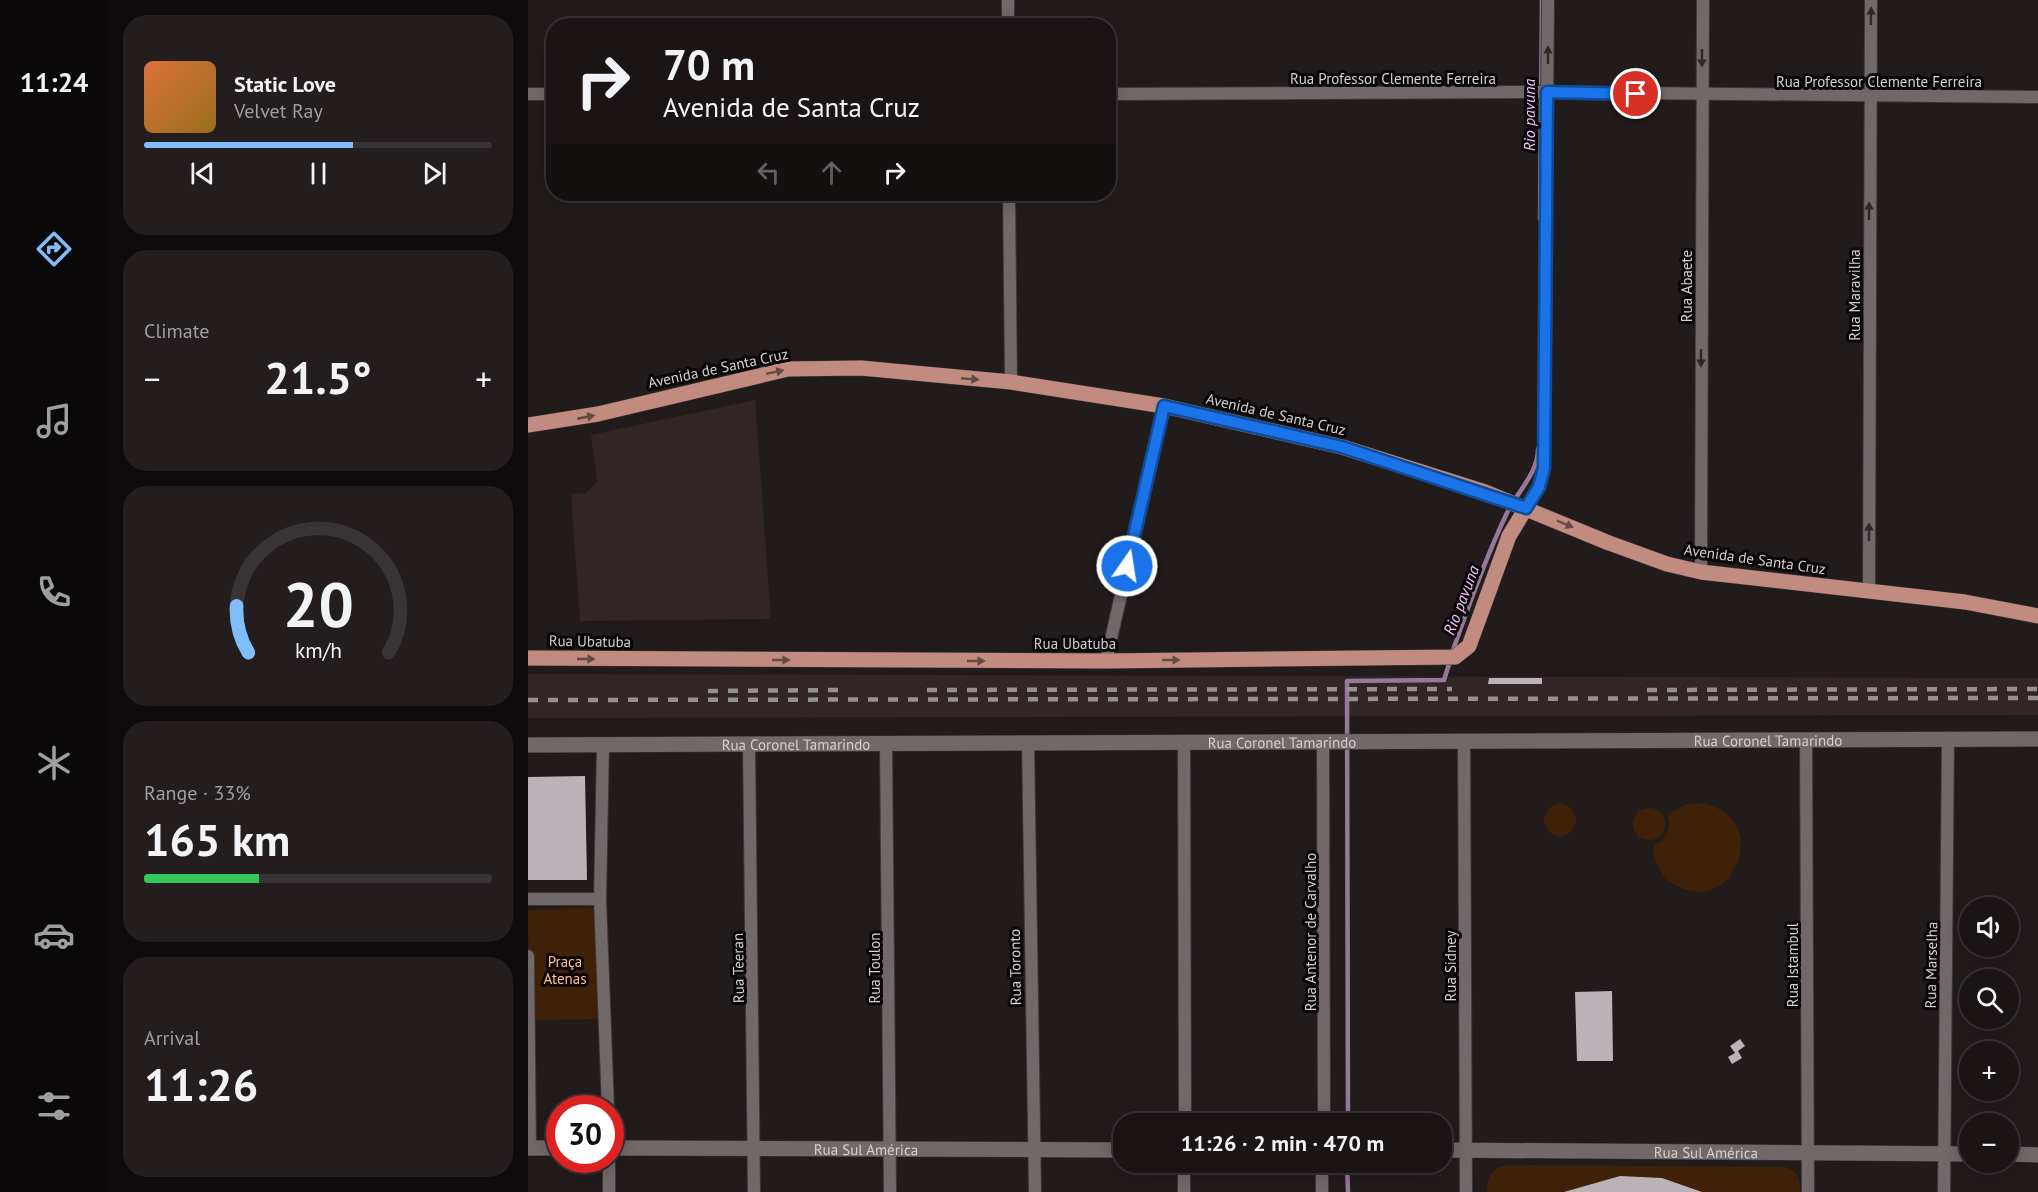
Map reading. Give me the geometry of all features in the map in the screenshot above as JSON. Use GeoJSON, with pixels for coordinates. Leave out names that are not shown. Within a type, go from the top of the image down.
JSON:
{"type":"FeatureCollection","features":[{"type":"Feature","properties":{"kind":"main road","name":"Avenida de Santa Cruz"},"geometry":{"type":"LineString","coordinates":[[528,425],[598,414],[789,369],[861,368],[1011,382],[1164,406],[1342,447],[1526,508],[1609,543],[1667,564],[1701,572],[1965,602],[2038,616]]}},
{"type":"Feature","properties":{"kind":"main road","name":"Rua Ubatuba"},"geometry":{"type":"LineString","coordinates":[[528,658],[1106,661],[1455,657],[1469,646],[1509,536],[1526,508]]}},
{"type":"Feature","properties":{"kind":"main road","name":"Rua Coronel Tamarindo"},"geometry":{"type":"LineString","coordinates":[[528,745],[2038,739]]}},
{"type":"Feature","properties":{"kind":"main road"},"geometry":{"type":"LineString","coordinates":[[529,1148],[546,1148]]}},
{"type":"Feature","properties":{"kind":"main road","name":"Rua Sul América"},"geometry":{"type":"LineString","coordinates":[[624,1148],[1113,1150]]}},
{"type":"Feature","properties":{"kind":"main road","name":"Rua Sul América"},"geometry":{"type":"LineString","coordinates":[[1452,1150],[1959,1154]]}},
{"type":"Feature","properties":{"kind":"main road"},"geometry":{"type":"LineString","coordinates":[[2019,1155],[2038,1155]]}},
{"type":"Feature","properties":{"kind":"street"},"geometry":{"type":"LineString","coordinates":[[1008,0],[1008,18]]}},
{"type":"Feature","properties":{"kind":"street"},"geometry":{"type":"LineString","coordinates":[[1526,508],[1539,487],[1544,468],[1542,92],[1548,0]]}},
{"type":"Feature","properties":{"kind":"street","name":"Rua Abaete"},"geometry":{"type":"LineString","coordinates":[[1701,572],[1703,0]]}},
{"type":"Feature","properties":{"kind":"street","name":"Rua Maravilha"},"geometry":{"type":"LineString","coordinates":[[1869,591],[1871,0]]}},
{"type":"Feature","properties":{"kind":"street","name":"Rua Professor Clemente Ferreira"},"geometry":{"type":"LineString","coordinates":[[1116,94],[1542,92],[2038,97]]}},
{"type":"Feature","properties":{"kind":"street"},"geometry":{"type":"LineString","coordinates":[[528,94],[546,94]]}},
{"type":"Feature","properties":{"kind":"street"},"geometry":{"type":"LineString","coordinates":[[1009,201],[1011,382]]}},
{"type":"Feature","properties":{"kind":"street"},"geometry":{"type":"LineString","coordinates":[[1106,661],[1164,406]]}},
{"type":"Feature","properties":{"kind":"street","name":"Rua Marselha"},"geometry":{"type":"LineString","coordinates":[[1944,1192],[1948,738]]}},
{"type":"Feature","properties":{"kind":"street","name":"Rua Istambul"},"geometry":{"type":"LineString","coordinates":[[1806,739],[1808,1192]]}},
{"type":"Feature","properties":{"kind":"street","name":"Rua Sidney"},"geometry":{"type":"LineString","coordinates":[[1464,740],[1466,1192]]}},
{"type":"Feature","properties":{"kind":"street","name":"Rua Antenor de Carvalho"},"geometry":{"type":"LineString","coordinates":[[1323,741],[1324,1113]]}},
{"type":"Feature","properties":{"kind":"street","name":"Rua Toronto"},"geometry":{"type":"LineString","coordinates":[[1028,742],[1035,1192]]}},
{"type":"Feature","properties":{"kind":"street"},"geometry":{"type":"LineString","coordinates":[[1184,742],[1185,1113]]}},
{"type":"Feature","properties":{"kind":"street","name":"Rua Toulon"},"geometry":{"type":"LineString","coordinates":[[886,743],[890,1192]]}},
{"type":"Feature","properties":{"kind":"street","name":"Rua Teeran"},"geometry":{"type":"LineString","coordinates":[[749,744],[754,1192]]}},
{"type":"Feature","properties":{"kind":"street"},"geometry":{"type":"LineString","coordinates":[[603,745],[600,899],[608,1095]]}},
{"type":"Feature","properties":{"kind":"street"},"geometry":{"type":"LineString","coordinates":[[528,899],[600,899]]}},
{"type":"Feature","properties":{"kind":"street"},"geometry":{"type":"LineString","coordinates":[[528,956],[529,1148]]}},
{"type":"Feature","properties":{"kind":"street"},"geometry":{"type":"LineString","coordinates":[[609,1173],[609,1192]]}},
{"type":"Feature","properties":{"kind":"street"},"geometry":{"type":"LineString","coordinates":[[1184,1173],[1184,1192]]}},
{"type":"Feature","properties":{"kind":"street"},"geometry":{"type":"LineString","coordinates":[[1322,1173],[1322,1192]]}},
{"type":"Feature","properties":{"kind":"shaded area"},"geometry":{"type":"Polygon","coordinates":[[[755,400],[771,619],[580,621],[571,494],[586,493],[597,482],[591,435],[755,400]]]}},
{"type":"Feature","properties":{"kind":"shaded area"},"geometry":{"type":"Polygon","coordinates":[[[528,674],[2038,678],[2038,715],[528,718],[528,674]]]}},
{"type":"Feature","properties":{"kind":"green space"},"geometry":{"type":"Polygon","coordinates":[[[1701,803],[1724,812],[1737,826],[1741,844],[1738,862],[1728,878],[1714,888],[1696,892],[1675,885],[1662,874],[1653,846],[1667,833],[1668,814],[1687,804],[1701,803]]]}},
{"type":"Feature","properties":{"kind":"green space"},"geometry":{"type":"Polygon","coordinates":[[[1560,804],[1571,809],[1576,820],[1571,831],[1560,836],[1549,831],[1544,820],[1549,809],[1560,804]]]}},
{"type":"Feature","properties":{"kind":"green space"},"geometry":{"type":"Polygon","coordinates":[[[1649,808],[1660,813],[1665,824],[1660,835],[1649,840],[1638,835],[1633,824],[1638,813],[1649,808]]]}},
{"type":"Feature","properties":{"kind":"green space","name":"Praça Atenas"},"geometry":{"type":"Polygon","coordinates":[[[600,907],[604,1019],[529,1020],[528,910],[600,907]]]}},
{"type":"Feature","properties":{"kind":"green space"},"geometry":{"type":"Polygon","coordinates":[[[1507,1165],[1786,1167],[1798,1177],[1800,1192],[1487,1192],[1491,1174],[1497,1168],[1507,1165]]]}},
{"type":"Feature","properties":{"kind":"building"},"geometry":{"type":"Polygon","coordinates":[[[1489,678],[1542,678],[1542,684],[1488,684],[1489,678]]]}},
{"type":"Feature","properties":{"kind":"building"},"geometry":{"type":"Polygon","coordinates":[[[585,776],[587,880],[528,880],[528,777],[585,776]]]}},
{"type":"Feature","properties":{"kind":"building"},"geometry":{"type":"Polygon","coordinates":[[[1612,991],[1613,1061],[1577,1061],[1575,992],[1612,991]]]}},
{"type":"Feature","properties":{"kind":"building"},"geometry":{"type":"Polygon","coordinates":[[[1740,1039],[1745,1046],[1738,1051],[1742,1058],[1732,1064],[1728,1057],[1735,1053],[1730,1046],[1740,1039]]]}},
{"type":"Feature","properties":{"kind":"building"},"geometry":{"type":"Polygon","coordinates":[[[1620,1176],[1662,1178],[1702,1192],[1564,1192],[1620,1176]]]}},
{"type":"Feature","properties":{"kind":"waterway","name":"Rio pavuna"},"geometry":{"type":"LineString","coordinates":[[1540,219],[1542,0]]}},
{"type":"Feature","properties":{"kind":"waterway","name":"Rio pavuna"},"geometry":{"type":"LineString","coordinates":[[1452,653],[1491,549],[1510,507],[1531,475],[1538,449]]}},
{"type":"Feature","properties":{"kind":"waterway","name":"Rio pavuna"},"geometry":{"type":"LineString","coordinates":[[1348,1113],[1347,681],[1444,680],[1450,661]]}},
{"type":"Feature","properties":{"kind":"waterway","name":"Rio pavuna"},"geometry":{"type":"LineString","coordinates":[[1347,1173],[1348,1192]]}},
{"type":"Feature","properties":{"kind":"railway"},"geometry":{"type":"LineString","coordinates":[[927,690],[1452,689]]}},
{"type":"Feature","properties":{"kind":"railway"},"geometry":{"type":"LineString","coordinates":[[1647,690],[2038,689]]}},
{"type":"Feature","properties":{"kind":"railway"},"geometry":{"type":"LineString","coordinates":[[708,691],[840,690]]}},
{"type":"Feature","properties":{"kind":"railway"},"geometry":{"type":"LineString","coordinates":[[528,700],[2038,698]]}},
{"type":"Feature","properties":{"kind":"route"},"geometry":{"type":"LineString","coordinates":[[1127,566],[1164,406],[1342,447],[1485,492],[1526,508],[1539,487],[1544,468],[1547,92],[1636,94]]}}]}
